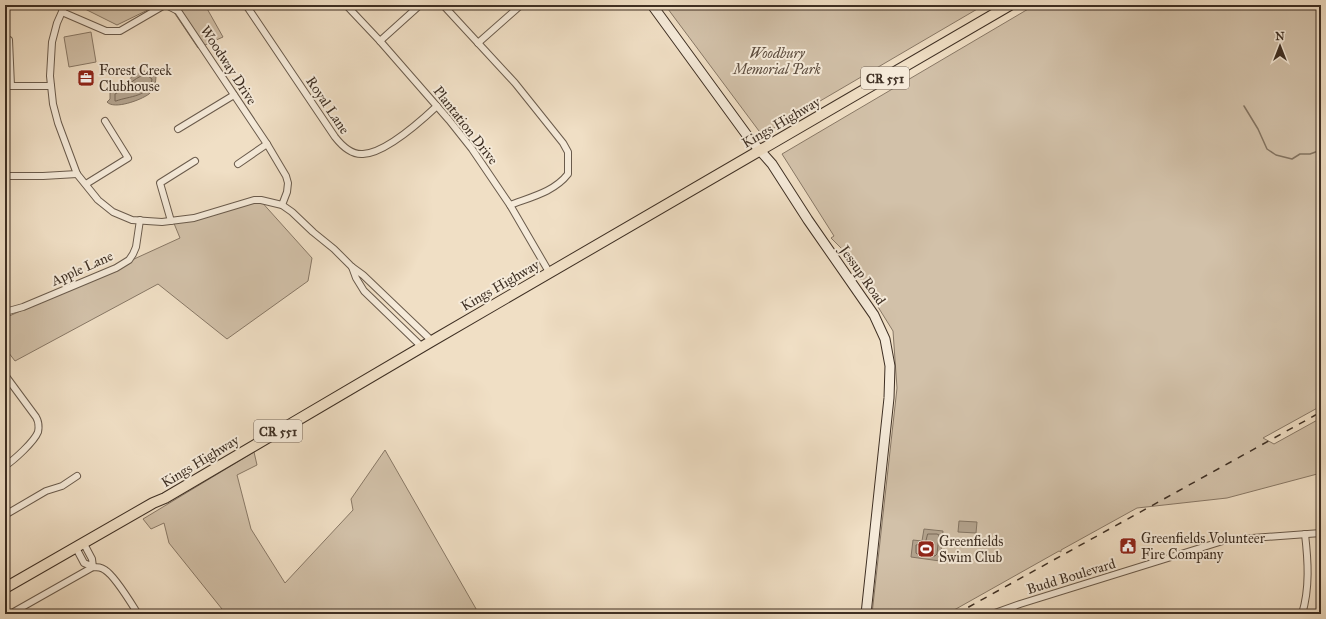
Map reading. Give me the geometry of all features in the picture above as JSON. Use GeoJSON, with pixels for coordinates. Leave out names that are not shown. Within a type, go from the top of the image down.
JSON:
{"type":"FeatureCollection","features":[{"type":"Feature","properties":{"kind":"main road","name":"Kings Highway"},"geometry":{"type":"LineString","coordinates":[[5,588],[153,503],[165,498],[549,272],[1010,5]]}},
{"type":"Feature","properties":{"kind":"street"},"geometry":{"type":"LineString","coordinates":[[65,5],[52,42],[51,86],[53,104],[58,123],[77,174],[98,200],[113,212],[132,220],[162,222],[194,218],[254,200],[282,205],[292,212],[352,267],[363,275],[432,341]]}},
{"type":"Feature","properties":{"kind":"street","name":"Royal Lane"},"geometry":{"type":"LineString","coordinates":[[246,5],[335,137],[341,145],[351,152],[362,154],[382,148],[416,124],[437,106]]}},
{"type":"Feature","properties":{"kind":"street","name":"Plantation Drive"},"geometry":{"type":"LineString","coordinates":[[346,5],[437,106],[472,149],[510,205],[549,272]]}},
{"type":"Feature","properties":{"kind":"street"},"geometry":{"type":"LineString","coordinates":[[380,41],[420,5]]}},
{"type":"Feature","properties":{"kind":"street"},"geometry":{"type":"LineString","coordinates":[[443,5],[515,83],[563,142],[568,152],[568,174],[563,181],[553,188],[510,205]]}},
{"type":"Feature","properties":{"kind":"street"},"geometry":{"type":"LineString","coordinates":[[478,43],[521,5]]}},
{"type":"Feature","properties":{"kind":"street","name":"Jessup Road"},"geometry":{"type":"LineString","coordinates":[[652,5],[749,138],[772,164],[808,220],[874,315],[885,339],[890,366],[889,398],[866,614]]}},
{"type":"Feature","properties":{"kind":"street","name":"Woodway Drive"},"geometry":{"type":"LineString","coordinates":[[62,12],[106,30],[120,31],[163,6],[168,6],[178,10],[267,144],[286,176],[288,184],[287,192],[282,205]]}},
{"type":"Feature","properties":{"kind":"street"},"geometry":{"type":"LineString","coordinates":[[5,40],[10,40],[8,86],[51,86]]}},
{"type":"Feature","properties":{"kind":"street"},"geometry":{"type":"LineString","coordinates":[[178,129],[234,95]]}},
{"type":"Feature","properties":{"kind":"street"},"geometry":{"type":"LineString","coordinates":[[86,184],[128,158],[105,121]]}},
{"type":"Feature","properties":{"kind":"street"},"geometry":{"type":"LineString","coordinates":[[238,164],[267,144]]}},
{"type":"Feature","properties":{"kind":"street"},"geometry":{"type":"LineString","coordinates":[[171,221],[160,183],[195,161]]}},
{"type":"Feature","properties":{"kind":"street"},"geometry":{"type":"LineString","coordinates":[[5,176],[77,174]]}},
{"type":"Feature","properties":{"kind":"street","name":"Apple Lane"},"geometry":{"type":"LineString","coordinates":[[5,312],[23,307],[116,268],[129,260],[136,247],[140,220]]}},
{"type":"Feature","properties":{"kind":"street"},"geometry":{"type":"LineString","coordinates":[[352,267],[356,278],[364,291],[422,347]]}},
{"type":"Feature","properties":{"kind":"street"},"geometry":{"type":"LineString","coordinates":[[5,375],[36,417],[39,424],[36,436],[12,461],[5,466]]}},
{"type":"Feature","properties":{"kind":"street"},"geometry":{"type":"LineString","coordinates":[[5,515],[46,492],[62,486],[77,476]]}},
{"type":"Feature","properties":{"kind":"street","name":"Budd Boulevard"},"geometry":{"type":"LineString","coordinates":[[993,614],[1226,540],[1321,533]]}},
{"type":"Feature","properties":{"kind":"street"},"geometry":{"type":"LineString","coordinates":[[1302,614],[1306,603],[1308,577],[1305,534]]}},
{"type":"Feature","properties":{"kind":"street"},"geometry":{"type":"LineString","coordinates":[[80,546],[84,563],[106,570],[112,576],[138,614]]}},
{"type":"Feature","properties":{"kind":"street"},"geometry":{"type":"LineString","coordinates":[[10,614],[93,567]]}},
{"type":"Feature","properties":{"kind":"green space"},"geometry":{"type":"Polygon","coordinates":[[[77,5],[158,5],[117,25],[77,5]]]}},
{"type":"Feature","properties":{"kind":"green space"},"geometry":{"type":"Polygon","coordinates":[[[169,5],[205,5],[223,37],[198,48],[169,5]]]}},
{"type":"Feature","properties":{"kind":"green space","name":"Woodbury Memorial Park"},"geometry":{"type":"Polygon","coordinates":[[[665,5],[978,5],[979,8],[762,135],[665,5]]]}},
{"type":"Feature","properties":{"kind":"green space"},"geometry":{"type":"Polygon","coordinates":[[[1035,5],[1321,5],[1321,406],[1263,438],[1274,444],[1321,418],[1321,473],[1227,498],[1137,508],[1061,550],[1061,552],[1059,551],[947,614],[872,614],[897,388],[893,331],[842,249],[831,238],[834,236],[782,154],[1035,5]]]}},
{"type":"Feature","properties":{"kind":"green space"},"geometry":{"type":"Polygon","coordinates":[[[91,32],[96,62],[69,67],[64,37],[91,32]]]}},
{"type":"Feature","properties":{"kind":"green space"},"geometry":{"type":"Polygon","coordinates":[[[259,199],[312,258],[308,281],[227,339],[158,284],[15,361],[5,348],[5,318],[180,238],[173,221],[259,199]]]}},
{"type":"Feature","properties":{"kind":"green space"},"geometry":{"type":"Polygon","coordinates":[[[385,450],[479,614],[226,614],[169,543],[164,523],[151,529],[143,519],[254,452],[257,465],[237,475],[251,529],[285,583],[353,510],[351,499],[385,450]]]}},
{"type":"Feature","properties":{"kind":"water"},"geometry":{"type":"Polygon","coordinates":[[[144,71],[156,76],[156,81],[149,94],[140,99],[121,105],[110,104],[107,102],[110,99],[110,93],[124,84],[135,74],[144,71]]]}},
{"type":"Feature","properties":{"kind":"water"},"geometry":{"type":"Polygon","coordinates":[[[959,521],[977,522],[976,533],[958,532],[959,521]]]}},
{"type":"Feature","properties":{"kind":"water","name":"Greenfields Swim Club"},"geometry":{"type":"Polygon","coordinates":[[[924,529],[943,531],[940,561],[911,557],[913,540],[922,541],[924,529]]]}},
{"type":"Feature","properties":{"kind":"waterway"},"geometry":{"type":"LineString","coordinates":[[1244,106],[1258,129],[1267,149],[1276,155],[1292,159],[1300,154],[1310,154],[1321,150]]}},
{"type":"Feature","properties":{"kind":"railway"},"geometry":{"type":"LineString","coordinates":[[956,614],[1321,412]]}},
{"type":"Feature","properties":{"kind":"place","name":"Forest Creek Clubhouse"},"geometry":{"type":"Point","coordinates":[86,78]}},
{"type":"Feature","properties":{"kind":"place","name":"Greenfields Volunteer Fire Company"},"geometry":{"type":"Point","coordinates":[1128,546]}},
{"type":"Feature","properties":{"kind":"place","name":"Greenfields Swim Club"},"geometry":{"type":"Point","coordinates":[926,549]}}]}
